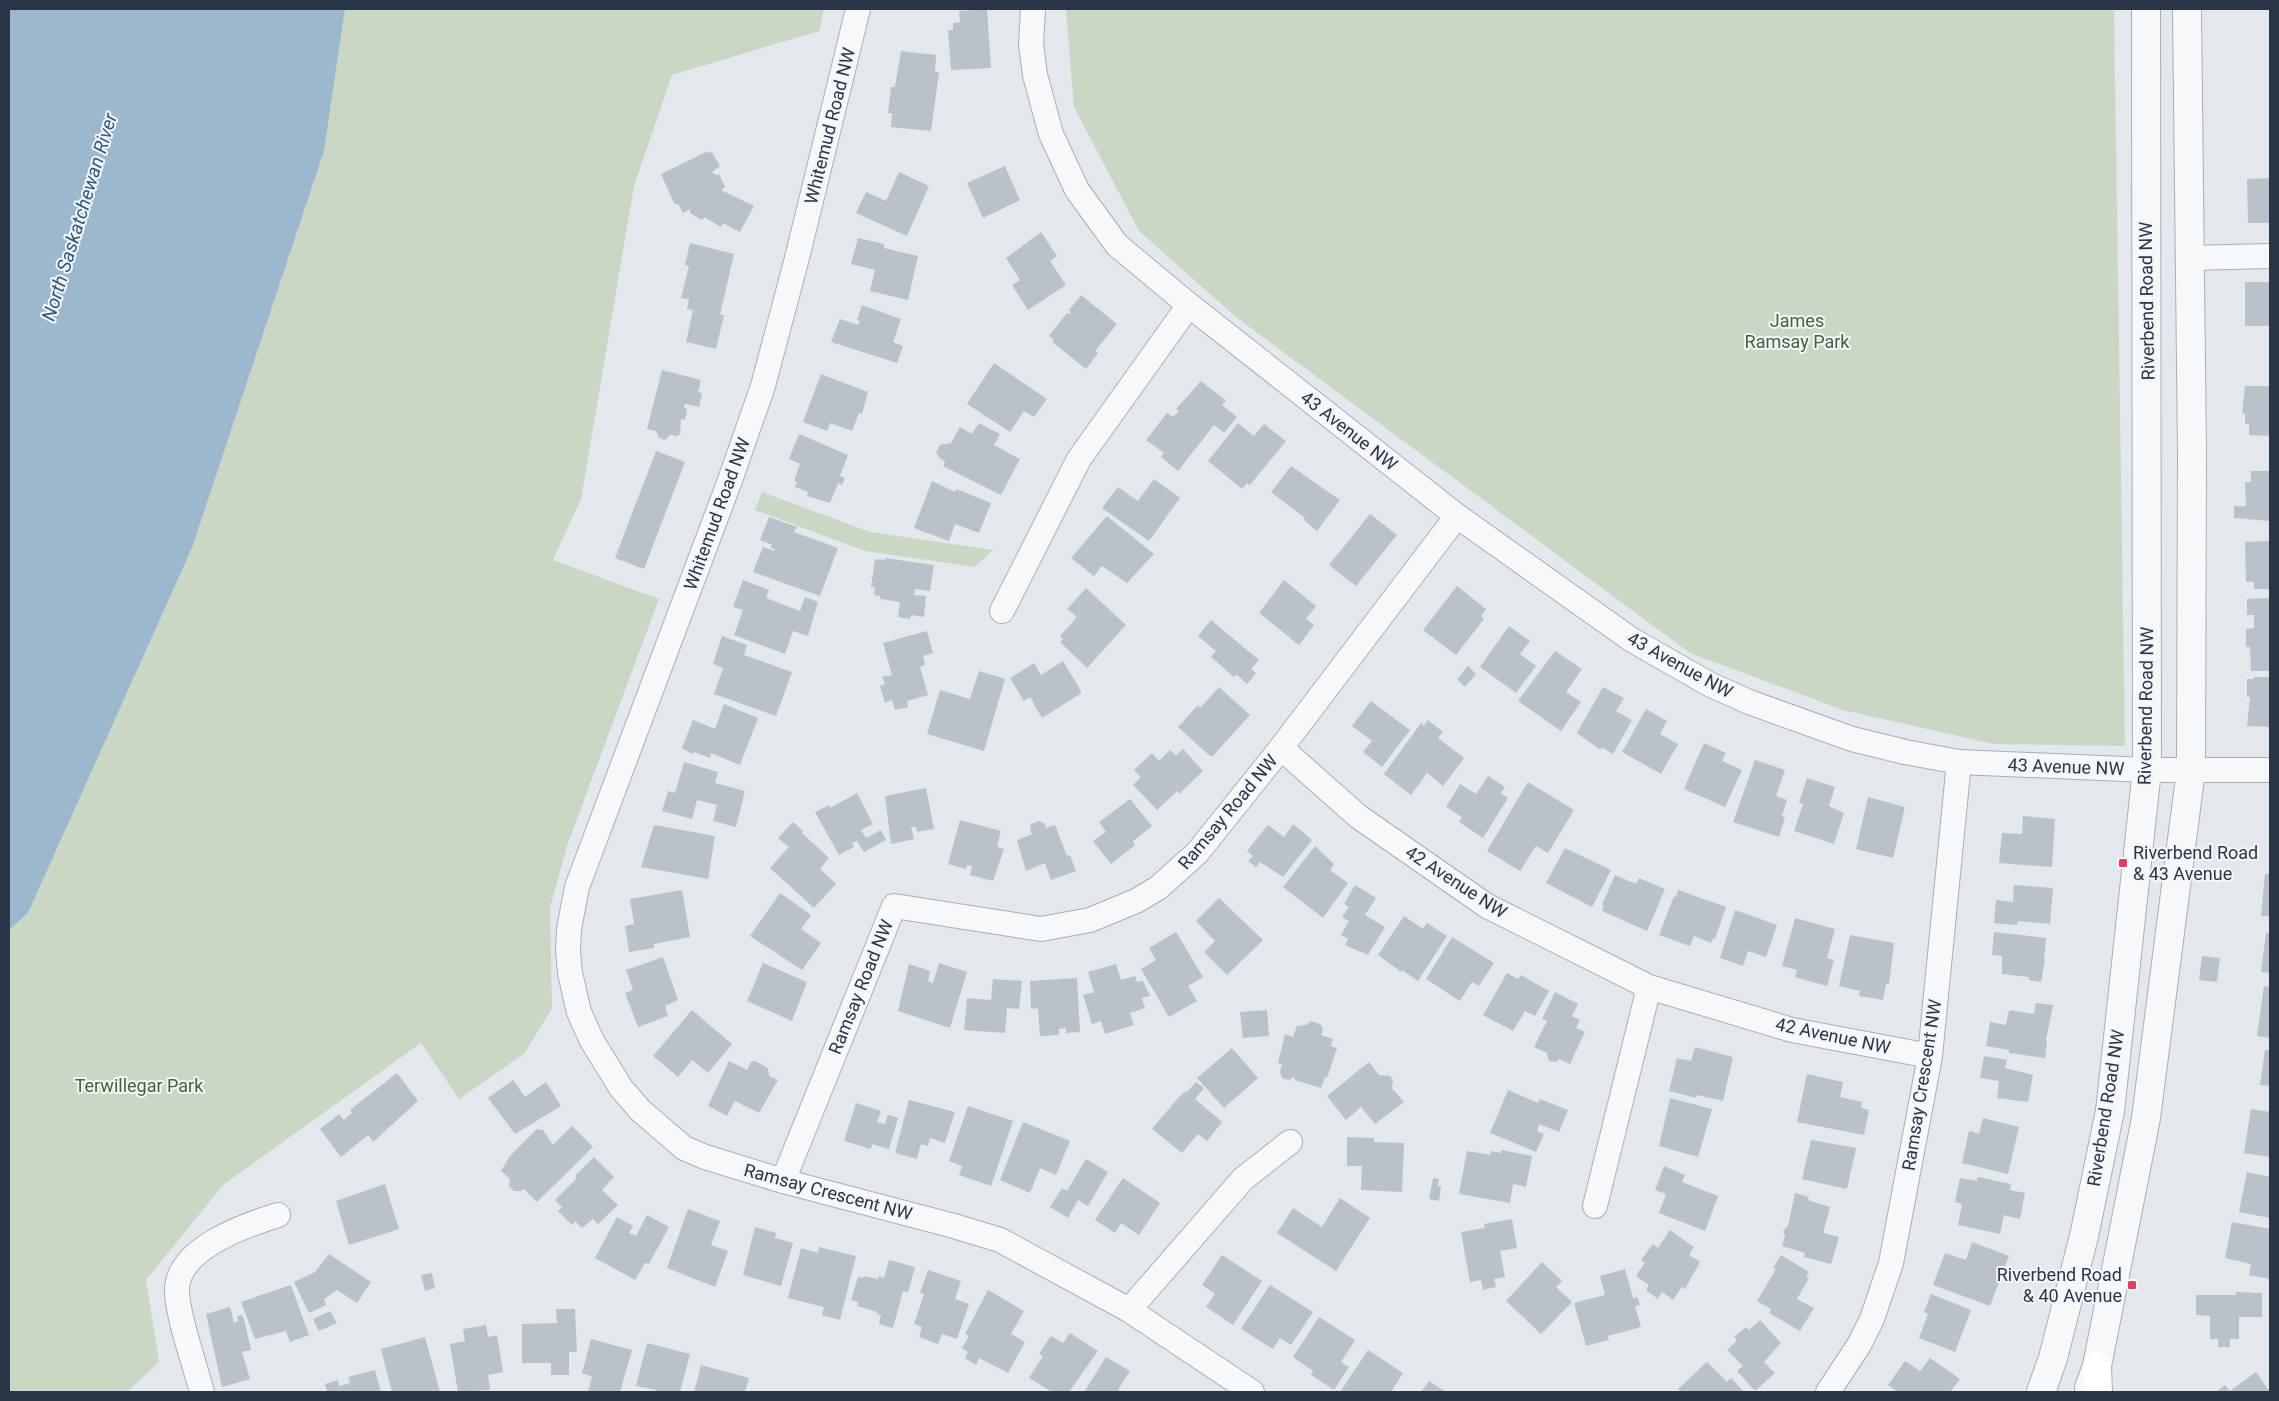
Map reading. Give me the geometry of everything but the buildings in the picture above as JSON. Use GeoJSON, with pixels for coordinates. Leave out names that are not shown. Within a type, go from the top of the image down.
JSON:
{"type":"FeatureCollection","features":[{"type":"Feature","properties":{"kind":"street","name":"Whitemud Road NW"},"geometry":{"type":"LineString","coordinates":[[579,1012],[570,973],[568,951],[569,929],[577,887],[729,483],[763,386],[797,258],[858,9]]}},
{"type":"Feature","properties":{"kind":"street","name":"43 Avenue NW"},"geometry":{"type":"LineString","coordinates":[[1033,9],[1031,44],[1040,97],[1051,134],[1074,183],[1096,219],[1117,246],[1457,516],[1632,640],[1709,684],[1758,706],[1843,736],[1905,752],[1959,762],[2147,770],[2270,770]]}},
{"type":"Feature","properties":{"kind":"street","name":"Riverbend Road NW"},"geometry":{"type":"LineString","coordinates":[[2041,1392],[2053,1358],[2084,1236],[2110,1111],[2147,770],[2148,374],[2146,9]]}},
{"type":"Feature","properties":{"kind":"street"},"geometry":{"type":"LineString","coordinates":[[2088,1392],[2098,1379],[2146,1118],[2191,770],[2190,258],[2187,9]]}},
{"type":"Feature","properties":{"kind":"street"},"geometry":{"type":"LineString","coordinates":[[2190,258],[2270,256]]}},
{"type":"Feature","properties":{"kind":"street"},"geometry":{"type":"LineString","coordinates":[[1002,611],[1078,459],[1189,305]]}},
{"type":"Feature","properties":{"kind":"street","name":"Ramsay Road NW"},"geometry":{"type":"LineString","coordinates":[[783,1181],[894,906],[1041,928],[1090,920],[1113,912],[1158,888],[1197,853],[1281,748],[1457,516]]}},
{"type":"Feature","properties":{"kind":"street","name":"42 Avenue NW"},"geometry":{"type":"LineString","coordinates":[[1281,748],[1359,817],[1487,906],[1650,987],[1792,1030],[1930,1056]]}},
{"type":"Feature","properties":{"kind":"street","name":"Ramsay Crescent NW"},"geometry":{"type":"LineString","coordinates":[[1828,1392],[1859,1345],[1872,1319],[1889,1273],[1930,1056],[1959,762]]}},
{"type":"Feature","properties":{"kind":"street"},"geometry":{"type":"LineString","coordinates":[[1595,1206],[1650,987]]}},
{"type":"Feature","properties":{"kind":"street","name":"Ramsay Crescent NW"},"geometry":{"type":"LineString","coordinates":[[579,1012],[605,1065],[640,1110],[684,1148],[705,1157],[783,1181],[1000,1240],[1129,1310],[1252,1392]]}},
{"type":"Feature","properties":{"kind":"street"},"geometry":{"type":"LineString","coordinates":[[1129,1310],[1243,1179],[1290,1142]]}},
{"type":"Feature","properties":{"kind":"street"},"geometry":{"type":"LineString","coordinates":[[202,1392],[178,1301],[180,1276],[194,1257],[240,1226],[278,1215]]}},
{"type":"Feature","properties":{"kind":"green space","name":"Terwillegar Park"},"geometry":{"type":"Polygon","coordinates":[[[345,9],[824,9],[819,31],[672,75],[634,186],[581,499],[553,560],[659,599],[567,846],[550,908],[552,1008],[525,1053],[459,1099],[421,1043],[223,1185],[146,1280],[159,1362],[127,1392],[9,1392],[9,930],[28,913],[192,548],[324,151],[345,9]]]}},
{"type":"Feature","properties":{"kind":"green space","name":"James Ramsay Park"},"geometry":{"type":"Polygon","coordinates":[[[1066,9],[2114,9],[2125,746],[1994,744],[1843,710],[1690,653],[1236,317],[1139,231],[1074,107],[1066,9]]]}},
{"type":"Feature","properties":{"kind":"green space"},"geometry":{"type":"Polygon","coordinates":[[[762,492],[870,532],[993,550],[975,567],[865,551],[755,510],[762,492]]]}},
{"type":"Feature","properties":{"kind":"water","name":"North Saskatchewan River"},"geometry":{"type":"Polygon","coordinates":[[[9,9],[345,9],[324,151],[192,548],[28,913],[9,930],[9,9]]]}},
{"type":"Feature","properties":{"kind":"place","name":"Riverbend Road & 43 Avenue"},"geometry":{"type":"Point","coordinates":[2123,863]}},
{"type":"Feature","properties":{"kind":"place","name":"Riverbend Road & 40 Avenue"},"geometry":{"type":"Point","coordinates":[2132,1285]}}]}
